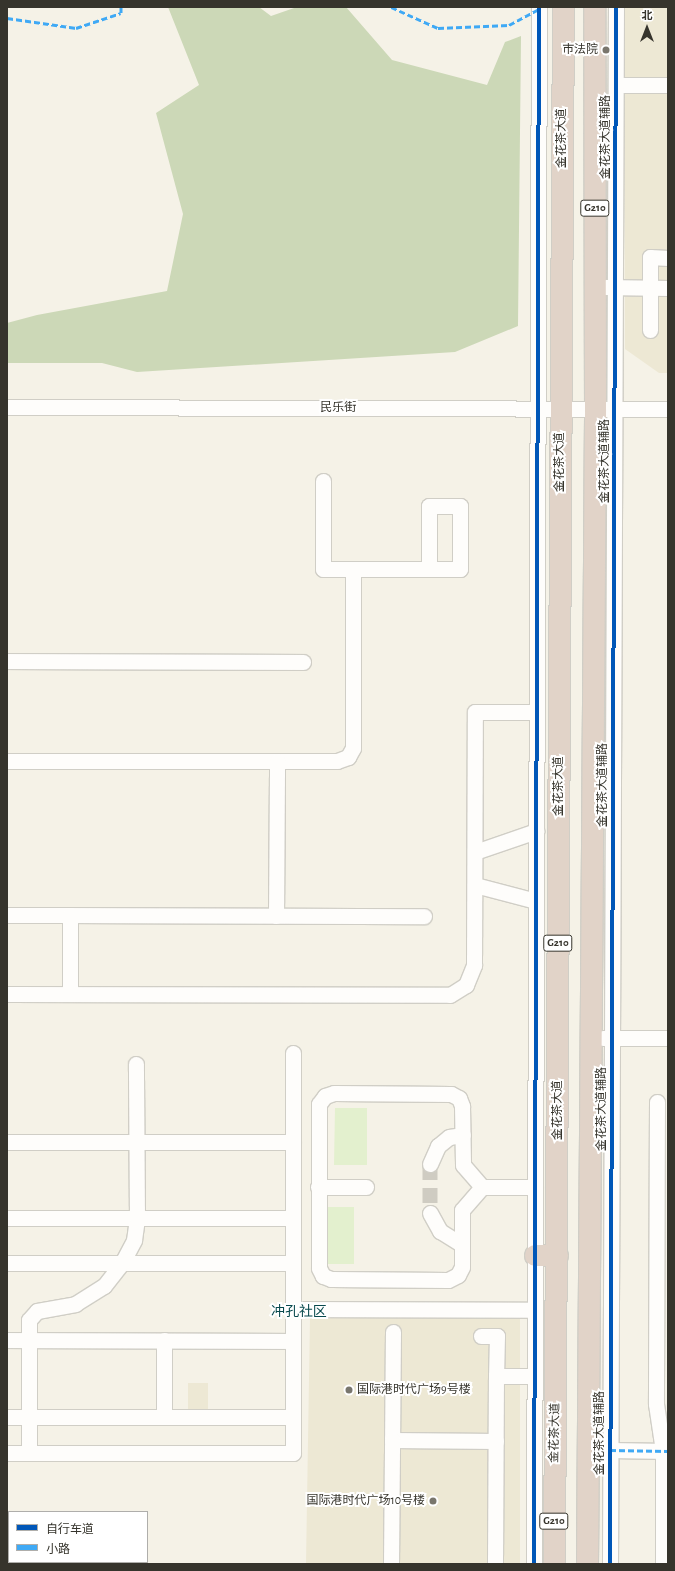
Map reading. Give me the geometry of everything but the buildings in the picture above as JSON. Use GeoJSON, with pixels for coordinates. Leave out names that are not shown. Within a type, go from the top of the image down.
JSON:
{"type":"FeatureCollection","features":[{"type":"Feature","properties":{"kind":"highway","name":"金花茶大道"},"geometry":{"type":"LineString","coordinates":[[554,1564],[557,1255],[563,7]]}},
{"type":"Feature","properties":{"kind":"highway","name":"G210"},"geometry":{"type":"LineString","coordinates":[[587,1564],[590,1037],[605,409],[605,287],[594,7]]}},
{"type":"Feature","properties":{"kind":"highway"},"geometry":{"type":"LineString","coordinates":[[535,1255],[557,1255]]}},
{"type":"Feature","properties":{"kind":"street"},"geometry":{"type":"LineString","coordinates":[[534,1564],[539,7]]}},
{"type":"Feature","properties":{"kind":"street","name":"金花茶大道辅路"},"geometry":{"type":"LineString","coordinates":[[605,287],[616,85],[616,7]]}},
{"type":"Feature","properties":{"kind":"street"},"geometry":{"type":"LineString","coordinates":[[616,85],[668,85]]}},
{"type":"Feature","properties":{"kind":"street"},"geometry":{"type":"LineString","coordinates":[[650,330],[650,258],[668,258]]}},
{"type":"Feature","properties":{"kind":"street"},"geometry":{"type":"LineString","coordinates":[[605,287],[668,288]]}},
{"type":"Feature","properties":{"kind":"street","name":"民乐街"},"geometry":{"type":"LineString","coordinates":[[7,408],[668,410]]}},
{"type":"Feature","properties":{"kind":"street","name":"金花茶大道辅路"},"geometry":{"type":"LineString","coordinates":[[605,409],[612,1038],[610,1564]]}},
{"type":"Feature","properties":{"kind":"street"},"geometry":{"type":"LineString","coordinates":[[324,481],[323,569],[353,569],[429,569],[460,569],[460,506],[429,506],[429,569]]}},
{"type":"Feature","properties":{"kind":"street"},"geometry":{"type":"LineString","coordinates":[[7,760],[337,761],[348,756],[353,748],[353,569]]}},
{"type":"Feature","properties":{"kind":"street"},"geometry":{"type":"LineString","coordinates":[[7,661],[303,662]]}},
{"type":"Feature","properties":{"kind":"street"},"geometry":{"type":"LineString","coordinates":[[7,994],[450,994],[466,985],[474,965],[475,712],[537,712]]}},
{"type":"Feature","properties":{"kind":"street"},"geometry":{"type":"LineString","coordinates":[[276,916],[277,761]]}},
{"type":"Feature","properties":{"kind":"street"},"geometry":{"type":"LineString","coordinates":[[475,852],[536,831]]}},
{"type":"Feature","properties":{"kind":"street"},"geometry":{"type":"LineString","coordinates":[[475,885],[536,901]]}},
{"type":"Feature","properties":{"kind":"street"},"geometry":{"type":"LineString","coordinates":[[7,915],[424,916]]}},
{"type":"Feature","properties":{"kind":"street"},"geometry":{"type":"LineString","coordinates":[[70,915],[70,994]]}},
{"type":"Feature","properties":{"kind":"street"},"geometry":{"type":"LineString","coordinates":[[590,1037],[668,1038]]}},
{"type":"Feature","properties":{"kind":"street"},"geometry":{"type":"LineString","coordinates":[[7,1453],[293,1453],[293,1053]]}},
{"type":"Feature","properties":{"kind":"street"},"geometry":{"type":"LineString","coordinates":[[29,1453],[29,1320],[37,1311],[75,1304],[104,1286],[122,1263],[134,1240],[137,1218],[136,1064]]}},
{"type":"Feature","properties":{"kind":"street"},"geometry":{"type":"LineString","coordinates":[[482,1187],[463,1165],[462,1106],[459,1098],[451,1094],[334,1093],[325,1096],[319,1104],[319,1268],[323,1276],[331,1279],[448,1280],[458,1275],[462,1267],[462,1210],[482,1187],[535,1187]]}},
{"type":"Feature","properties":{"kind":"street"},"geometry":{"type":"LineString","coordinates":[[657,1102],[656,1404],[666,1451],[666,1544],[663,1564]]}},
{"type":"Feature","properties":{"kind":"street"},"geometry":{"type":"LineString","coordinates":[[430,1164],[438,1146],[450,1137],[463,1135]]}},
{"type":"Feature","properties":{"kind":"street"},"geometry":{"type":"LineString","coordinates":[[7,1142],[293,1142]]}},
{"type":"Feature","properties":{"kind":"street"},"geometry":{"type":"LineString","coordinates":[[318,1187],[366,1187]]}},
{"type":"Feature","properties":{"kind":"street"},"geometry":{"type":"LineString","coordinates":[[430,1213],[440,1231],[461,1244]]}},
{"type":"Feature","properties":{"kind":"street"},"geometry":{"type":"LineString","coordinates":[[7,1218],[293,1218]]}},
{"type":"Feature","properties":{"kind":"street"},"geometry":{"type":"LineString","coordinates":[[7,1263],[293,1263]]}},
{"type":"Feature","properties":{"kind":"street"},"geometry":{"type":"LineString","coordinates":[[293,1309],[535,1310]]}},
{"type":"Feature","properties":{"kind":"street"},"geometry":{"type":"LineString","coordinates":[[391,1564],[393,1332]]}},
{"type":"Feature","properties":{"kind":"street"},"geometry":{"type":"LineString","coordinates":[[481,1336],[497,1336],[495,1564]]}},
{"type":"Feature","properties":{"kind":"street"},"geometry":{"type":"LineString","coordinates":[[7,1340],[293,1341]]}},
{"type":"Feature","properties":{"kind":"street"},"geometry":{"type":"LineString","coordinates":[[164,1340],[164,1417]]}},
{"type":"Feature","properties":{"kind":"street"},"geometry":{"type":"LineString","coordinates":[[496,1376],[535,1376]]}},
{"type":"Feature","properties":{"kind":"street"},"geometry":{"type":"LineString","coordinates":[[7,1417],[293,1417]]}},
{"type":"Feature","properties":{"kind":"street"},"geometry":{"type":"LineString","coordinates":[[392,1440],[496,1441]]}},
{"type":"Feature","properties":{"kind":"street"},"geometry":{"type":"LineString","coordinates":[[610,1450],[666,1451]]}},
{"type":"Feature","properties":{"kind":"shaded area"},"geometry":{"type":"Polygon","coordinates":[[[624,7],[668,7],[668,373],[659,373],[625,349],[624,7]]]}},
{"type":"Feature","properties":{"kind":"shaded area"},"geometry":{"type":"Polygon","coordinates":[[[310,1318],[520,1318],[520,1564],[306,1564],[310,1318]]]}},
{"type":"Feature","properties":{"kind":"shaded area"},"geometry":{"type":"Polygon","coordinates":[[[188,1383],[208,1383],[208,1412],[188,1412],[188,1383]]]}},
{"type":"Feature","properties":{"kind":"green space"},"geometry":{"type":"Polygon","coordinates":[[[168,7],[259,7],[271,16],[297,7],[346,7],[392,60],[487,85],[505,42],[521,36],[518,326],[455,352],[137,372],[102,363],[7,363],[7,323],[37,315],[167,291],[183,214],[156,113],[199,85],[168,7]]]}},
{"type":"Feature","properties":{"kind":"green space"},"geometry":{"type":"Polygon","coordinates":[[[335,1108],[367,1108],[367,1165],[334,1165],[335,1108]]]}},
{"type":"Feature","properties":{"kind":"green space"},"geometry":{"type":"Polygon","coordinates":[[[322,1207],[354,1207],[354,1264],[322,1264],[322,1207]]]}},
{"type":"Feature","properties":{"kind":"tunnel"},"geometry":{"type":"LineString","coordinates":[[430,1164],[430,1213]]}},
{"type":"Feature","properties":{"kind":"marked path"},"geometry":{"type":"LineString","coordinates":[[7,18],[76,28],[121,13],[121,7]]}},
{"type":"Feature","properties":{"kind":"marked path"},"geometry":{"type":"LineString","coordinates":[[391,7],[438,28],[509,25],[539,9]]}},
{"type":"Feature","properties":{"kind":"marked path"},"geometry":{"type":"LineString","coordinates":[[610,1450],[668,1451]]}},
{"type":"Feature","properties":{"kind":"cycle path"},"geometry":{"type":"LineString","coordinates":[[534,1564],[539,7]]}},
{"type":"Feature","properties":{"kind":"cycle path"},"geometry":{"type":"LineString","coordinates":[[610,1564],[616,7]]}},
{"type":"Feature","properties":{"kind":"place","name":"巿法院"},"geometry":{"type":"Point","coordinates":[606,50]}},
{"type":"Feature","properties":{"kind":"place","name":"国际港时代广场9号楼"},"geometry":{"type":"Point","coordinates":[349,1390]}},
{"type":"Feature","properties":{"kind":"place","name":"国际港时代广场10号楼"},"geometry":{"type":"Point","coordinates":[433,1501]}},
{"type":"Feature","properties":{"kind":"district","name":"冲孔社区"},"geometry":{"type":"Point","coordinates":[299,1312]}}]}
